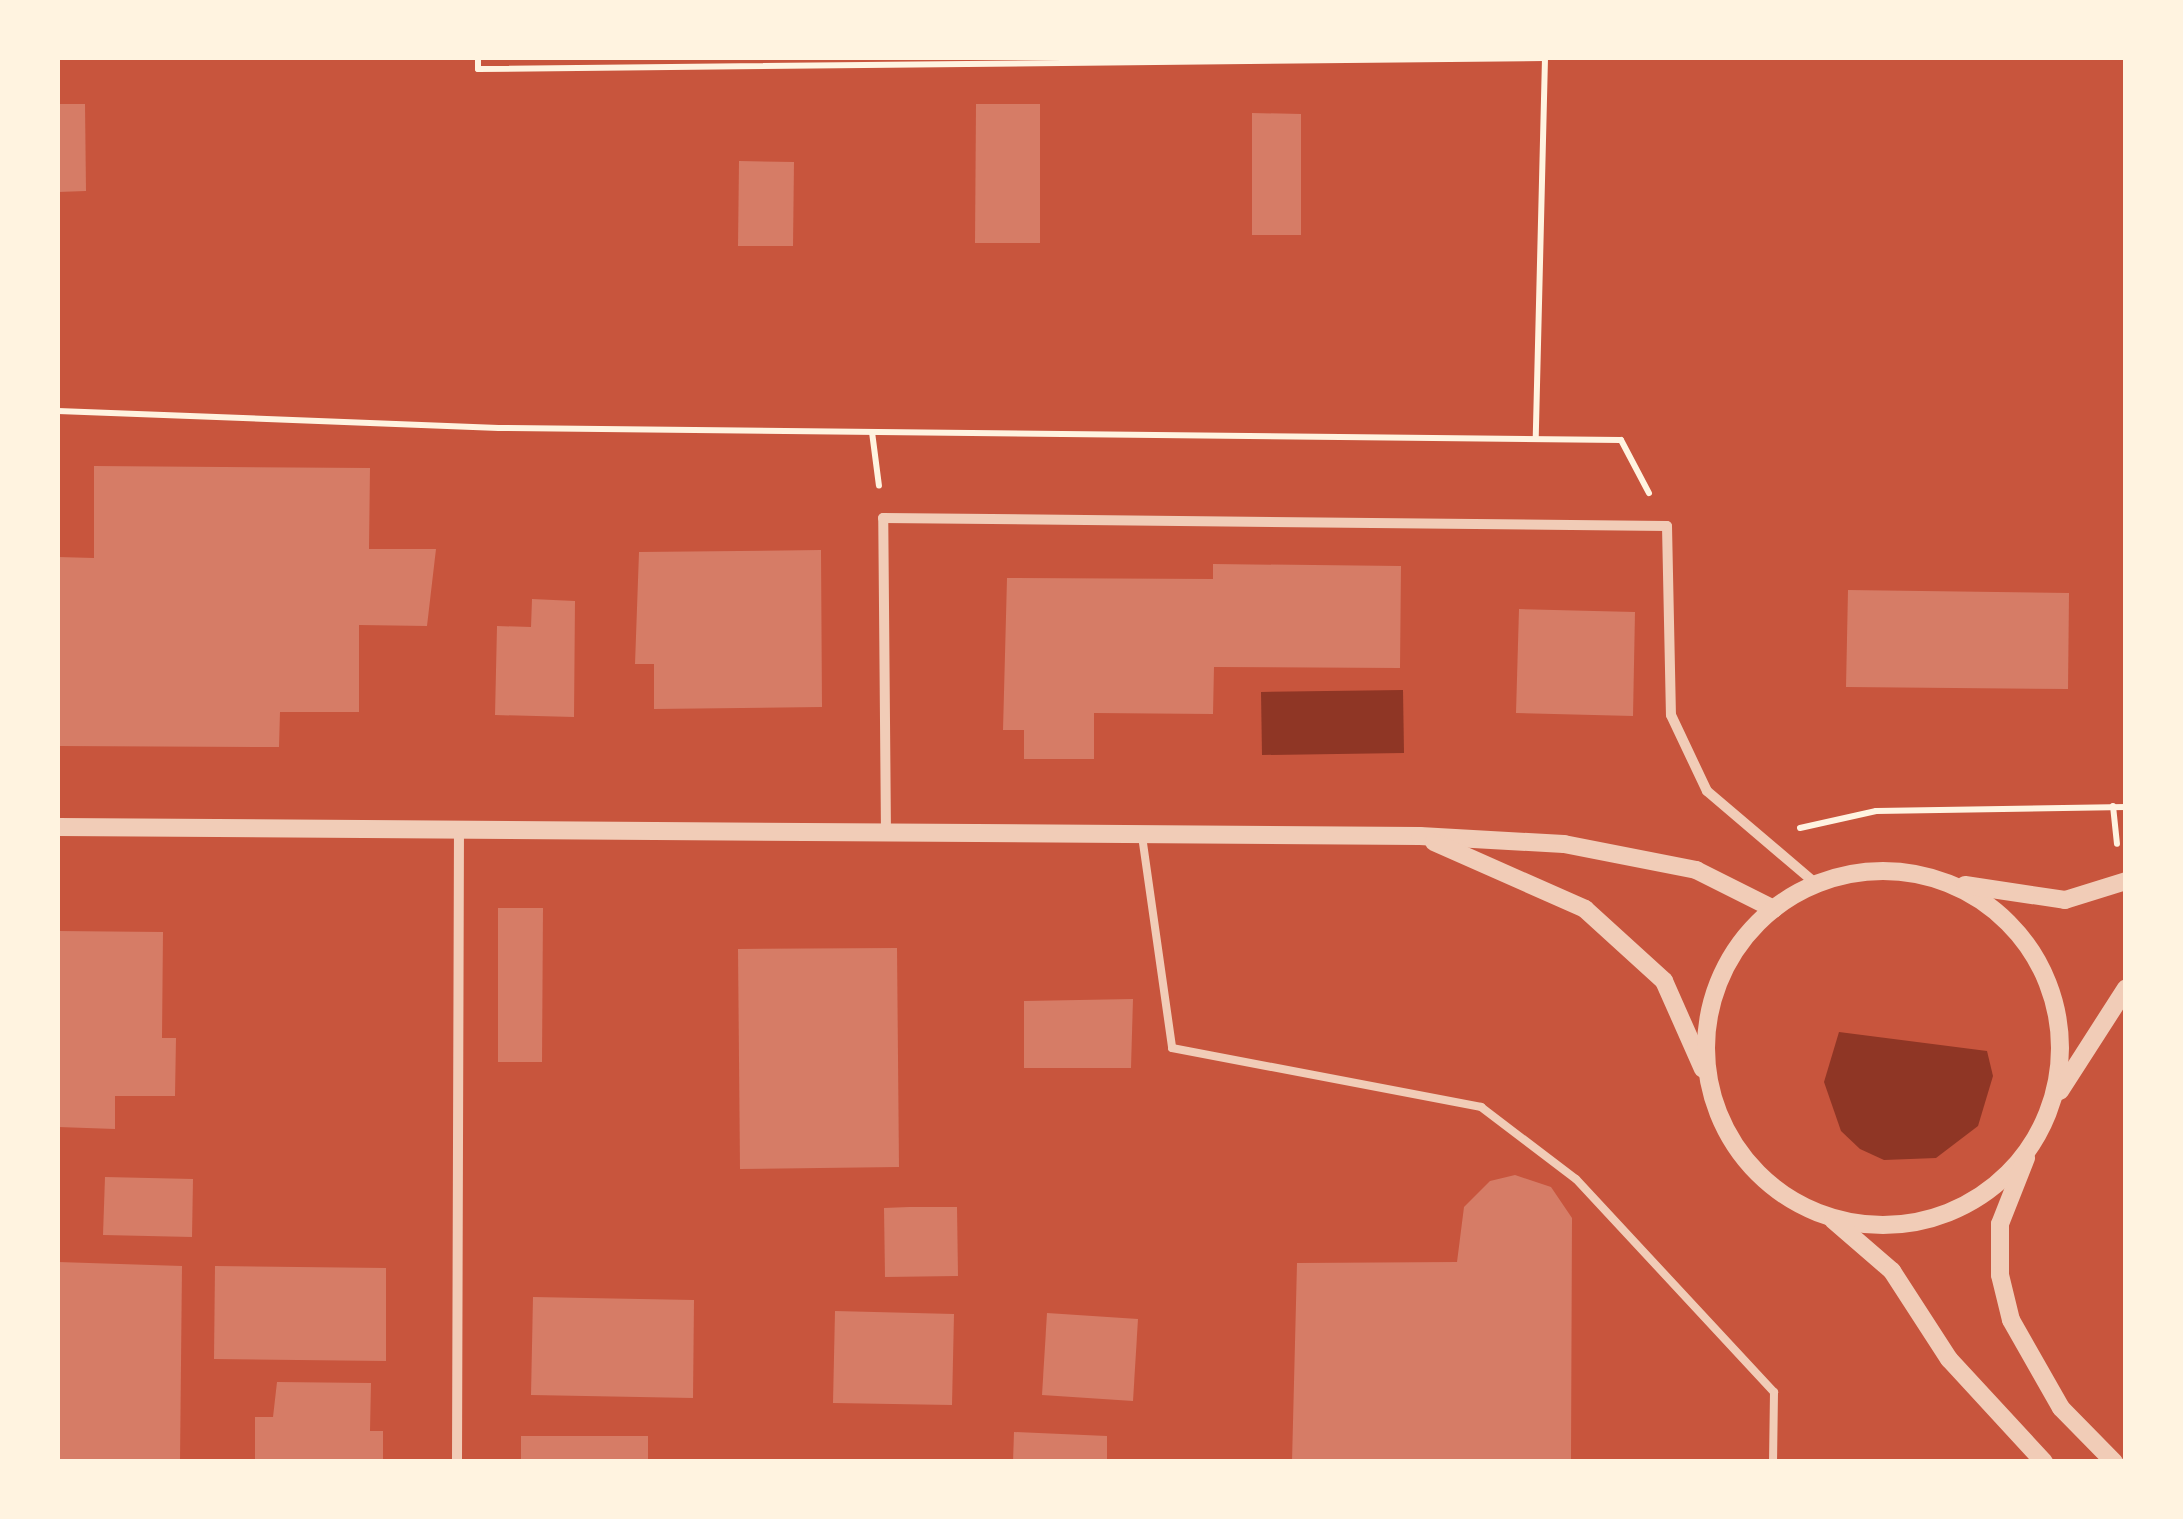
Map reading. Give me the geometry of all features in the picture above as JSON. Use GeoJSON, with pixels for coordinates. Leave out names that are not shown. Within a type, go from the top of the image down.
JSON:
{"type":"FeatureCollection","features":[{"type":"Feature","properties":{"kind":"street"},"geometry":{"type":"LineString","coordinates":[[886,834],[883,518],[1667,526],[1671,715],[1707,791],[1815,884]]}},
{"type":"Feature","properties":{"kind":"street"},"geometry":{"type":"LineString","coordinates":[[457,1462],[459,826]]}},
{"type":"Feature","properties":{"kind":"street"},"geometry":{"type":"LineString","coordinates":[[58,827],[459,826],[886,834],[1420,836],[1564,844],[1696,870],[1774,909]]}},
{"type":"Feature","properties":{"kind":"street"},"geometry":{"type":"LineString","coordinates":[[1420,836],[1585,908],[1664,981],[1708,1079],[1723,1126],[1755,1172],[1789,1200],[1832,1220],[1892,1271],[1949,1360],[2044,1462]]}},
{"type":"Feature","properties":{"kind":"street"},"geometry":{"type":"LineString","coordinates":[[1708,1079],[1706,1035],[1714,995],[1735,950],[1774,909],[1815,884],[1875,871],[2066,900],[2126,881]]}},
{"type":"Feature","properties":{"kind":"street"},"geometry":{"type":"LineString","coordinates":[[1951,883],[1993,907],[2028,943],[2054,996],[2062,1051],[2054,1100]]}},
{"type":"Feature","properties":{"kind":"street"},"geometry":{"type":"LineString","coordinates":[[2114,1462],[2061,1408],[2011,1320],[2000,1274],[2000,1224],[2054,1100],[2126,988]]}},
{"type":"Feature","properties":{"kind":"street"},"geometry":{"type":"LineString","coordinates":[[1832,1220],[1910,1225],[1973,1202],[2027,1155]]}},
{"type":"Feature","properties":{"kind":"lane"},"geometry":{"type":"LineString","coordinates":[[1142,836],[1172,1048],[1481,1108],[1576,1180],[1774,1392],[1773,1462]]}},
{"type":"Feature","properties":{"kind":"path"},"geometry":{"type":"LineString","coordinates":[[478,58],[478,69],[856,61],[1545,58],[1536,440]]}},
{"type":"Feature","properties":{"kind":"path"},"geometry":{"type":"LineString","coordinates":[[58,411],[498,428],[1621,440],[1667,526]]}},
{"type":"Feature","properties":{"kind":"path"},"geometry":{"type":"LineString","coordinates":[[872,432],[883,518]]}},
{"type":"Feature","properties":{"kind":"path"},"geometry":{"type":"LineString","coordinates":[[2113,806],[2120,850]]}},
{"type":"Feature","properties":{"kind":"path"},"geometry":{"type":"LineString","coordinates":[[1786,820],[1801,828],[1876,811],[2126,807]]}},
{"type":"Feature","properties":{"kind":"shaded area"},"geometry":{"type":"Polygon","coordinates":[[[1403,690],[1404,753],[1262,755],[1261,692],[1403,690]]]}},
{"type":"Feature","properties":{"kind":"shaded area"},"geometry":{"type":"Polygon","coordinates":[[[1839,1032],[1987,1051],[1993,1076],[1978,1126],[1936,1158],[1884,1160],[1860,1149],[1841,1131],[1824,1082],[1839,1032]]]}},
{"type":"Feature","properties":{"kind":"building"},"geometry":{"type":"Polygon","coordinates":[[[58,104],[85,104],[86,191],[58,192],[58,104]]]}},
{"type":"Feature","properties":{"kind":"building"},"geometry":{"type":"Polygon","coordinates":[[[976,104],[1040,104],[1040,243],[975,243],[976,104]]]}},
{"type":"Feature","properties":{"kind":"building"},"geometry":{"type":"Polygon","coordinates":[[[1252,113],[1301,114],[1301,235],[1252,235],[1252,113]]]}},
{"type":"Feature","properties":{"kind":"building"},"geometry":{"type":"Polygon","coordinates":[[[739,161],[794,162],[793,246],[738,246],[739,161]]]}},
{"type":"Feature","properties":{"kind":"building"},"geometry":{"type":"Polygon","coordinates":[[[94,466],[370,468],[369,549],[436,549],[427,626],[359,625],[359,712],[280,712],[279,747],[58,746],[58,557],[94,558],[94,466]]]}},
{"type":"Feature","properties":{"kind":"building"},"geometry":{"type":"Polygon","coordinates":[[[821,550],[822,707],[654,709],[654,664],[635,664],[639,552],[821,550]]]}},
{"type":"Feature","properties":{"kind":"building"},"geometry":{"type":"Polygon","coordinates":[[[1213,564],[1401,566],[1400,668],[1214,667],[1213,714],[1094,713],[1094,759],[1024,759],[1024,730],[1003,730],[1007,578],[1213,579],[1213,564]]]}},
{"type":"Feature","properties":{"kind":"building"},"geometry":{"type":"Polygon","coordinates":[[[1848,590],[2069,593],[2068,689],[1846,687],[1848,590]]]}},
{"type":"Feature","properties":{"kind":"building"},"geometry":{"type":"Polygon","coordinates":[[[532,599],[575,601],[574,717],[495,715],[497,626],[531,627],[532,599]]]}},
{"type":"Feature","properties":{"kind":"building"},"geometry":{"type":"Polygon","coordinates":[[[1519,609],[1635,612],[1633,716],[1516,713],[1519,609]]]}},
{"type":"Feature","properties":{"kind":"building"},"geometry":{"type":"Polygon","coordinates":[[[498,908],[543,908],[542,1062],[498,1062],[498,908]]]}},
{"type":"Feature","properties":{"kind":"building"},"geometry":{"type":"Polygon","coordinates":[[[58,931],[163,932],[162,1038],[176,1038],[175,1096],[115,1096],[115,1129],[58,1127],[58,931]]]}},
{"type":"Feature","properties":{"kind":"building"},"geometry":{"type":"Polygon","coordinates":[[[897,948],[899,1167],[740,1169],[738,949],[897,948]]]}},
{"type":"Feature","properties":{"kind":"building"},"geometry":{"type":"Polygon","coordinates":[[[1133,999],[1131,1068],[1024,1068],[1024,1001],[1133,999]]]}},
{"type":"Feature","properties":{"kind":"building"},"geometry":{"type":"Polygon","coordinates":[[[1515,1175],[1551,1187],[1572,1218],[1571,1462],[1292,1462],[1297,1263],[1457,1262],[1464,1207],[1490,1181],[1515,1175]]]}},
{"type":"Feature","properties":{"kind":"building"},"geometry":{"type":"Polygon","coordinates":[[[105,1177],[193,1179],[192,1237],[103,1235],[105,1177]]]}},
{"type":"Feature","properties":{"kind":"building"},"geometry":{"type":"Polygon","coordinates":[[[957,1207],[958,1276],[885,1277],[884,1208],[957,1207]]]}},
{"type":"Feature","properties":{"kind":"building"},"geometry":{"type":"Polygon","coordinates":[[[58,1262],[182,1266],[180,1462],[58,1462],[58,1262]]]}},
{"type":"Feature","properties":{"kind":"building"},"geometry":{"type":"Polygon","coordinates":[[[215,1266],[386,1268],[386,1361],[214,1359],[215,1266]]]}},
{"type":"Feature","properties":{"kind":"building"},"geometry":{"type":"Polygon","coordinates":[[[533,1297],[694,1300],[693,1398],[531,1395],[533,1297]]]}},
{"type":"Feature","properties":{"kind":"building"},"geometry":{"type":"Polygon","coordinates":[[[835,1311],[954,1314],[952,1405],[833,1403],[835,1311]]]}},
{"type":"Feature","properties":{"kind":"building"},"geometry":{"type":"Polygon","coordinates":[[[1047,1313],[1138,1319],[1133,1401],[1042,1395],[1047,1313]]]}},
{"type":"Feature","properties":{"kind":"building"},"geometry":{"type":"Polygon","coordinates":[[[277,1382],[371,1383],[370,1431],[383,1431],[383,1462],[255,1462],[255,1417],[273,1417],[277,1382]]]}},
{"type":"Feature","properties":{"kind":"building"},"geometry":{"type":"Polygon","coordinates":[[[1014,1432],[1107,1436],[1107,1462],[1013,1462],[1014,1432]]]}},
{"type":"Feature","properties":{"kind":"building"},"geometry":{"type":"Polygon","coordinates":[[[521,1436],[648,1436],[648,1462],[521,1462],[521,1436]]]}}]}
